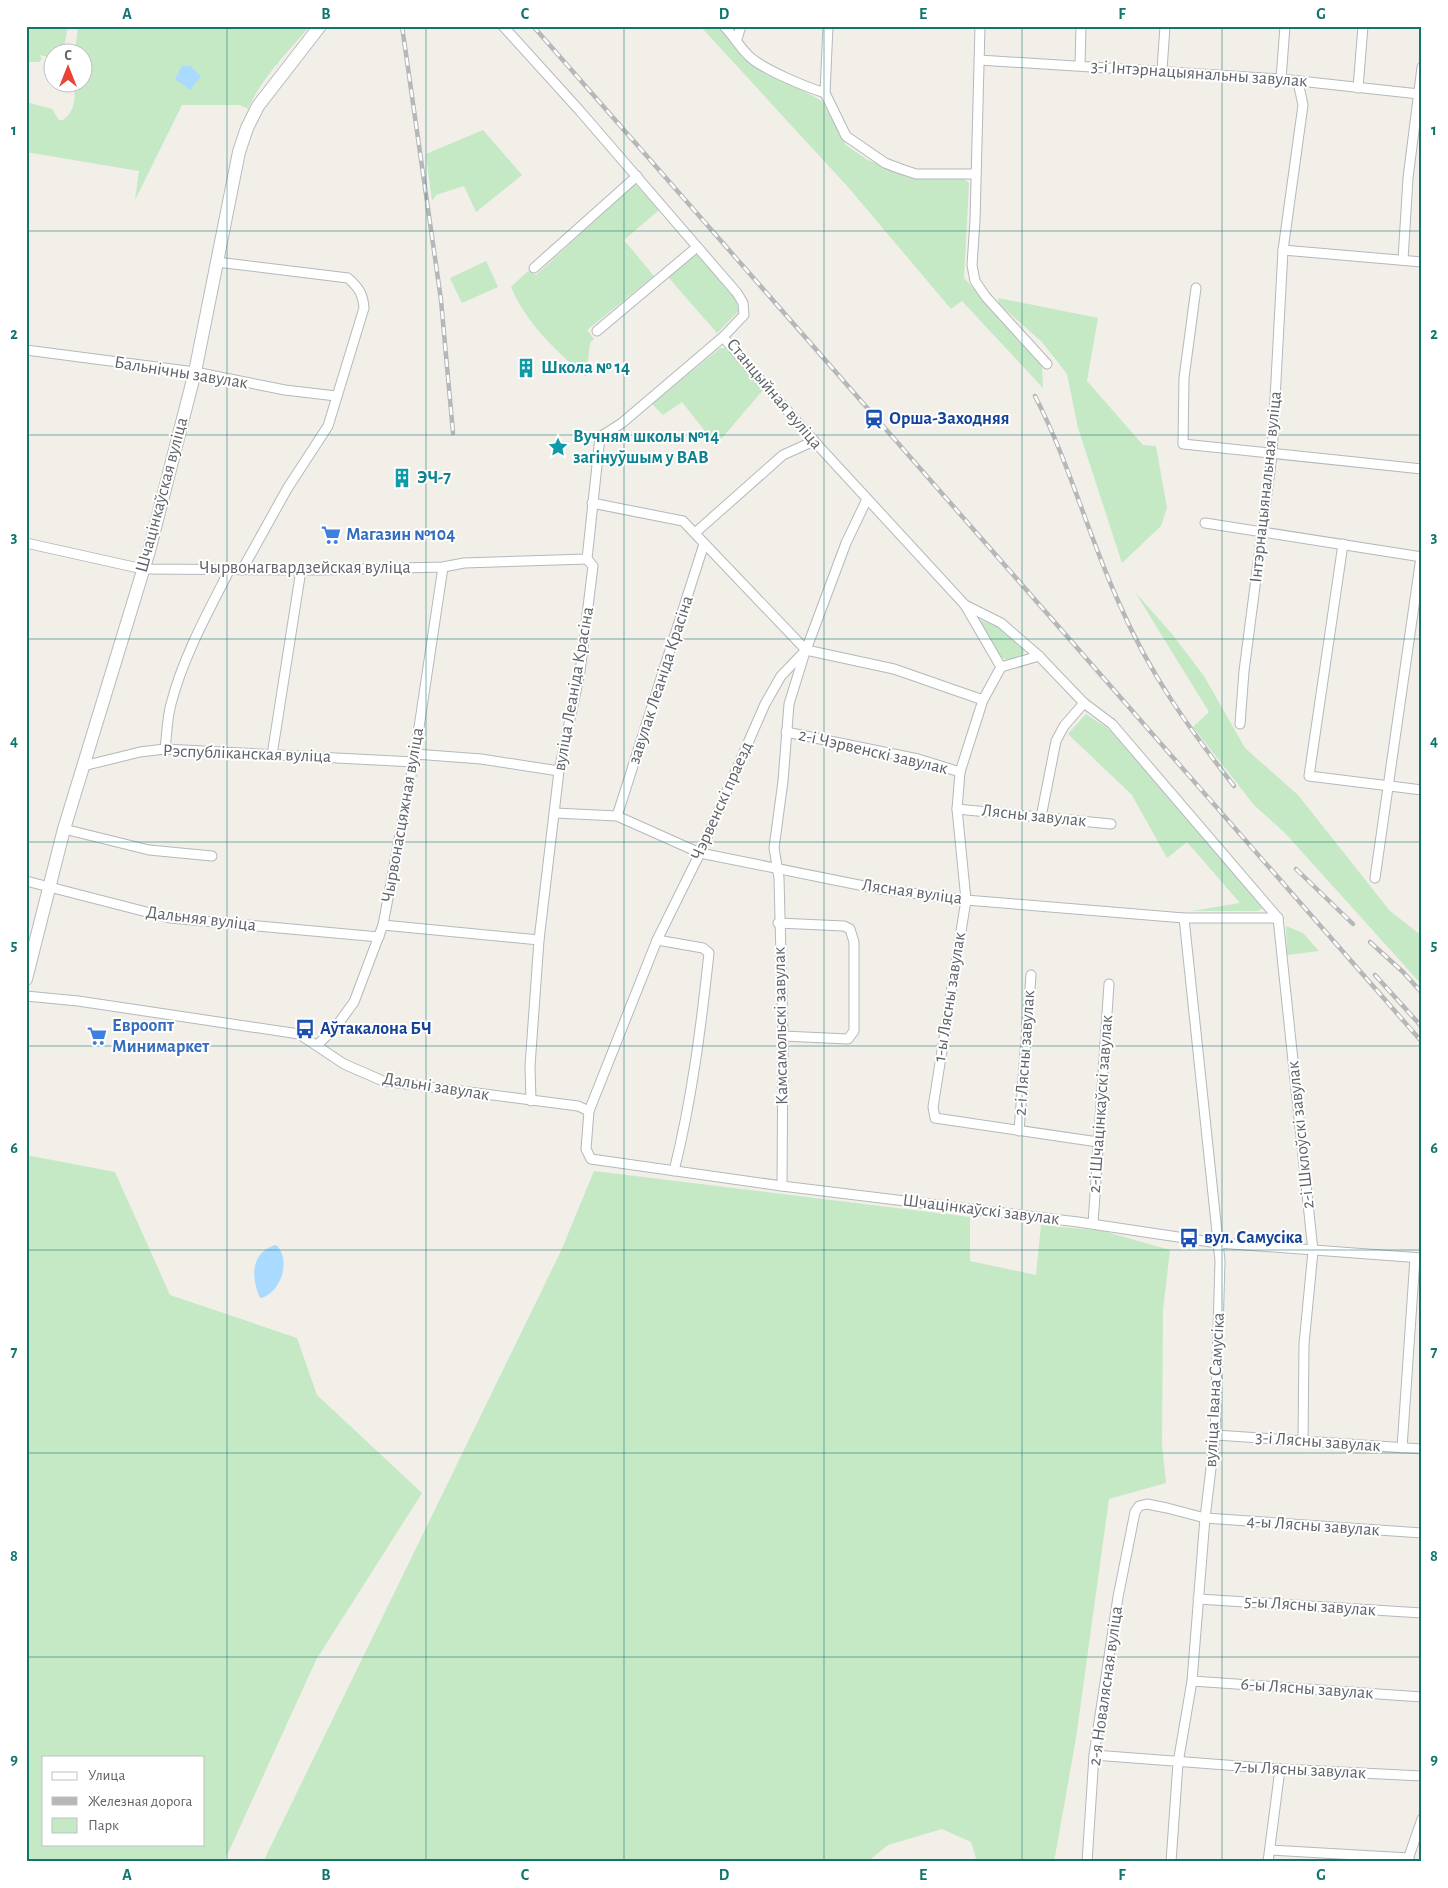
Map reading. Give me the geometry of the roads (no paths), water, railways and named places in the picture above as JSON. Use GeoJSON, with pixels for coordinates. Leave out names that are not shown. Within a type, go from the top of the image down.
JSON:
{"type":"FeatureCollection","features":[{"type":"Feature","properties":{"kind":"street","name":"Шчацінкаўская вуліца"},"geometry":{"type":"LineString","coordinates":[[26,979],[64,829],[143,568],[195,372],[239,152],[247,128],[271,87],[320,26]]}},
{"type":"Feature","properties":{"kind":"street","name":"Станцыйная вуліца"},"geometry":{"type":"LineString","coordinates":[[503,26],[738,293],[743,303],[744,315],[723,337],[814,441],[965,605],[1002,667]]}},
{"type":"Feature","properties":{"kind":"street"},"geometry":{"type":"LineString","coordinates":[[724,26],[737,39],[749,56],[802,86],[825,93]]}},
{"type":"Feature","properties":{"kind":"street"},"geometry":{"type":"LineString","coordinates":[[737,39],[741,26]]}},
{"type":"Feature","properties":{"kind":"street"},"geometry":{"type":"LineString","coordinates":[[828,26],[825,93],[846,136],[885,163],[916,174],[976,174]]}},
{"type":"Feature","properties":{"kind":"street"},"geometry":{"type":"LineString","coordinates":[[980,26],[972,265],[975,281],[986,297],[1047,364]]}},
{"type":"Feature","properties":{"kind":"street"},"geometry":{"type":"LineString","coordinates":[[1080,65],[1081,26]]}},
{"type":"Feature","properties":{"kind":"street"},"geometry":{"type":"LineString","coordinates":[[1162,70],[1166,26]]}},
{"type":"Feature","properties":{"kind":"street"},"geometry":{"type":"LineString","coordinates":[[1282,79],[1285,26]]}},
{"type":"Feature","properties":{"kind":"street"},"geometry":{"type":"LineString","coordinates":[[1358,88],[1363,26]]}},
{"type":"Feature","properties":{"kind":"street","name":"3-і Інтэрнацыянальны завулак"},"geometry":{"type":"LineString","coordinates":[[979,60],[1282,79],[1418,94]]}},
{"type":"Feature","properties":{"kind":"street"},"geometry":{"type":"LineString","coordinates":[[1403,260],[1408,178],[1422,67]]}},
{"type":"Feature","properties":{"kind":"street","name":"Інтэрнацыянальная вуліца"},"geometry":{"type":"LineString","coordinates":[[1240,724],[1244,671],[1264,532],[1272,455],[1284,250],[1302,105],[1298,82]]}},
{"type":"Feature","properties":{"kind":"street"},"geometry":{"type":"LineString","coordinates":[[534,268],[636,176]]}},
{"type":"Feature","properties":{"kind":"street"},"geometry":{"type":"LineString","coordinates":[[597,331],[697,247]]}},
{"type":"Feature","properties":{"kind":"street"},"geometry":{"type":"LineString","coordinates":[[1284,250],[1422,262]]}},
{"type":"Feature","properties":{"kind":"street"},"geometry":{"type":"LineString","coordinates":[[217,262],[348,278],[364,295],[364,308],[328,426],[286,489],[242,570]]}},
{"type":"Feature","properties":{"kind":"street"},"geometry":{"type":"LineString","coordinates":[[1196,288],[1184,378],[1183,444],[1272,455],[1422,469]]}},
{"type":"Feature","properties":{"kind":"street","name":"вуліца Леаніда Красіна"},"geometry":{"type":"LineString","coordinates":[[531,1101],[530,1066],[539,940],[559,771],[580,672],[593,566],[587,559],[600,437],[622,423],[723,337]]}},
{"type":"Feature","properties":{"kind":"street","name":"Бальнічны завулак"},"geometry":{"type":"LineString","coordinates":[[26,350],[195,372],[285,390],[336,396]]}},
{"type":"Feature","properties":{"kind":"street"},"geometry":{"type":"LineString","coordinates":[[695,533],[783,455],[814,441]]}},
{"type":"Feature","properties":{"kind":"street","name":"Чэрвенскі праезд"},"geometry":{"type":"LineString","coordinates":[[589,1111],[656,940],[700,853],[765,704],[781,676],[806,650],[846,543],[867,499]]}},
{"type":"Feature","properties":{"kind":"street"},"geometry":{"type":"LineString","coordinates":[[592,503],[683,522],[806,650],[894,669],[983,700],[1002,667],[1040,656]]}},
{"type":"Feature","properties":{"kind":"street"},"geometry":{"type":"LineString","coordinates":[[1205,523],[1421,557],[1375,878]]}},
{"type":"Feature","properties":{"kind":"street","name":"Чырвонагвардзейская вуліца"},"geometry":{"type":"LineString","coordinates":[[26,543],[143,568],[301,570],[443,567],[464,563],[587,559]]}},
{"type":"Feature","properties":{"kind":"street","name":"завулак Леаніда Красіна"},"geometry":{"type":"LineString","coordinates":[[617,816],[704,544]]}},
{"type":"Feature","properties":{"kind":"street"},"geometry":{"type":"LineString","coordinates":[[1343,544],[1309,776],[1422,790]]}},
{"type":"Feature","properties":{"kind":"street","name":"Чырвонасцяжная вуліца"},"geometry":{"type":"LineString","coordinates":[[317,1045],[335,1028],[354,1002],[383,925],[414,758],[443,567]]}},
{"type":"Feature","properties":{"kind":"street"},"geometry":{"type":"LineString","coordinates":[[165,750],[171,704],[179,681],[205,619],[230,569]]}},
{"type":"Feature","properties":{"kind":"street"},"geometry":{"type":"LineString","coordinates":[[272,755],[301,570]]}},
{"type":"Feature","properties":{"kind":"street"},"geometry":{"type":"LineString","coordinates":[[965,605],[1001,623],[1040,656],[1084,703],[1112,724],[1278,918]]}},
{"type":"Feature","properties":{"kind":"street","name":"Камсамольскі завулак"},"geometry":{"type":"LineString","coordinates":[[782,1186],[783,1036],[778,923],[779,878],[775,866],[774,848],[783,781],[789,704],[806,650]]}},
{"type":"Feature","properties":{"kind":"street","name":"1-ы Лясны завулак"},"geometry":{"type":"LineString","coordinates":[[983,700],[960,772],[957,809],[966,900],[933,1107],[935,1118],[1019,1132]]}},
{"type":"Feature","properties":{"kind":"street"},"geometry":{"type":"LineString","coordinates":[[1041,817],[1056,741],[1064,726],[1084,703]]}},
{"type":"Feature","properties":{"kind":"street","name":"2-і Чэрвенскі завулак"},"geometry":{"type":"LineString","coordinates":[[786,732],[918,759],[960,772]]}},
{"type":"Feature","properties":{"kind":"street","name":"Рэспубліканская вуліца"},"geometry":{"type":"LineString","coordinates":[[83,766],[140,752],[165,750],[272,755],[481,759],[559,771]]}},
{"type":"Feature","properties":{"kind":"street","name":"Лясны завулак"},"geometry":{"type":"LineString","coordinates":[[957,809],[1111,824]]}},
{"type":"Feature","properties":{"kind":"street","name":"Лясная вуліца"},"geometry":{"type":"LineString","coordinates":[[555,813],[617,816],[700,853],[775,866],[880,889],[966,900],[1184,918],[1278,918]]}},
{"type":"Feature","properties":{"kind":"street"},"geometry":{"type":"LineString","coordinates":[[64,829],[149,850],[212,856]]}},
{"type":"Feature","properties":{"kind":"street","name":"Дальняя вуліца"},"geometry":{"type":"LineString","coordinates":[[26,881],[170,918],[379,937]]}},
{"type":"Feature","properties":{"kind":"street","name":"вуліца Івана Самусіка"},"geometry":{"type":"LineString","coordinates":[[1171,1862],[1178,1763],[1192,1681],[1205,1518],[1215,1436],[1220,1261],[1184,918]]}},
{"type":"Feature","properties":{"kind":"street","name":"2-і Шклоўскі завулак"},"geometry":{"type":"LineString","coordinates":[[1278,918],[1313,1251],[1304,1344],[1303,1441]]}},
{"type":"Feature","properties":{"kind":"street"},"geometry":{"type":"LineString","coordinates":[[778,923],[844,926],[850,929],[854,942],[854,1031],[848,1039],[783,1036]]}},
{"type":"Feature","properties":{"kind":"street"},"geometry":{"type":"LineString","coordinates":[[383,925],[539,940]]}},
{"type":"Feature","properties":{"kind":"street"},"geometry":{"type":"LineString","coordinates":[[656,940],[703,948],[709,954],[701,1034],[686,1122],[674,1171]]}},
{"type":"Feature","properties":{"kind":"street","name":"2-і Лясны завулак"},"geometry":{"type":"LineString","coordinates":[[1019,1132],[1031,975]]}},
{"type":"Feature","properties":{"kind":"street","name":"2-і Шчацінкаўскі завулак"},"geometry":{"type":"LineString","coordinates":[[1093,1224],[1109,984]]}},
{"type":"Feature","properties":{"kind":"street","name":"Дальні завулак"},"geometry":{"type":"LineString","coordinates":[[26,996],[78,1001],[299,1034],[344,1064],[383,1081],[578,1106],[589,1111]]}},
{"type":"Feature","properties":{"kind":"street","name":"Шчацінкаўскі завулак"},"geometry":{"type":"LineString","coordinates":[[589,1111],[586,1150],[591,1159],[782,1186],[1093,1224],[1218,1243],[1418,1258]]}},
{"type":"Feature","properties":{"kind":"street"},"geometry":{"type":"LineString","coordinates":[[1019,1132],[1098,1142]]}},
{"type":"Feature","properties":{"kind":"street"},"geometry":{"type":"LineString","coordinates":[[1402,1448],[1418,1258]]}},
{"type":"Feature","properties":{"kind":"street","name":"3-і Лясны завулак"},"geometry":{"type":"LineString","coordinates":[[1215,1436],[1422,1449]]}},
{"type":"Feature","properties":{"kind":"street","name":"4-ы Лясны завулак"},"geometry":{"type":"LineString","coordinates":[[1135,1512],[1139,1506],[1147,1504],[1205,1518],[1422,1533]]}},
{"type":"Feature","properties":{"kind":"street","name":"2-я Новалясная вуліца"},"geometry":{"type":"LineString","coordinates":[[1087,1862],[1094,1756],[1118,1597],[1135,1512]]}},
{"type":"Feature","properties":{"kind":"street","name":"5-ы Лясны завулак"},"geometry":{"type":"LineString","coordinates":[[1198,1599],[1422,1613]]}},
{"type":"Feature","properties":{"kind":"street","name":"6-ы Лясны завулак"},"geometry":{"type":"LineString","coordinates":[[1192,1681],[1422,1697]]}},
{"type":"Feature","properties":{"kind":"street","name":"7-ы Лясны завулак"},"geometry":{"type":"LineString","coordinates":[[1094,1756],[1280,1770],[1422,1776]]}},
{"type":"Feature","properties":{"kind":"street"},"geometry":{"type":"LineString","coordinates":[[1268,1862],[1280,1770]]}},
{"type":"Feature","properties":{"kind":"street"},"geometry":{"type":"LineString","coordinates":[[1270,1850],[1408,1860],[1422,1819]]}},
{"type":"Feature","properties":{"kind":"water"},"geometry":{"type":"Polygon","coordinates":[[[182,66],[190,66],[201,76],[190,90],[175,79],[182,66]]]}},
{"type":"Feature","properties":{"kind":"water"},"geometry":{"type":"Polygon","coordinates":[[[276,1245],[281,1251],[283,1259],[282,1275],[274,1290],[260,1298],[254,1274],[257,1260],[267,1248],[276,1245]]]}},
{"type":"Feature","properties":{"kind":"railway"},"geometry":{"type":"LineString","coordinates":[[402,26],[441,300],[453,433]]}},
{"type":"Feature","properties":{"kind":"railway"},"geometry":{"type":"LineString","coordinates":[[533,26],[1422,1042]]}},
{"type":"Feature","properties":{"kind":"railway"},"geometry":{"type":"LineString","coordinates":[[1035,396],[1058,447],[1108,577],[1143,653],[1185,721],[1234,786]]}},
{"type":"Feature","properties":{"kind":"railway"},"geometry":{"type":"LineString","coordinates":[[1296,869],[1353,924]]}},
{"type":"Feature","properties":{"kind":"railway"},"geometry":{"type":"LineString","coordinates":[[1370,942],[1403,972],[1422,993]]}},
{"type":"Feature","properties":{"kind":"railway"},"geometry":{"type":"LineString","coordinates":[[1375,975],[1422,1027]]}},
{"type":"Feature","properties":{"kind":"place","name":"Школа № 14"},"geometry":{"type":"Point","coordinates":[526,368]}},
{"type":"Feature","properties":{"kind":"place","name":"Орша-Заходняя"},"geometry":{"type":"Point","coordinates":[874,419]}},
{"type":"Feature","properties":{"kind":"place","name":"Вучням школы №14 загінуўшым у ВАВ"},"geometry":{"type":"Point","coordinates":[558,447]}},
{"type":"Feature","properties":{"kind":"place","name":"ЭЧ-7"},"geometry":{"type":"Point","coordinates":[402,478]}},
{"type":"Feature","properties":{"kind":"place","name":"Магазин №104"},"geometry":{"type":"Point","coordinates":[331,535]}},
{"type":"Feature","properties":{"kind":"place","name":"Аўтакалона БЧ"},"geometry":{"type":"Point","coordinates":[305,1029]}},
{"type":"Feature","properties":{"kind":"place","name":"Евроопт Минимаркет"},"geometry":{"type":"Point","coordinates":[97,1036]}},
{"type":"Feature","properties":{"kind":"place","name":"вул. Самусіка"},"geometry":{"type":"Point","coordinates":[1189,1238]}}]}
